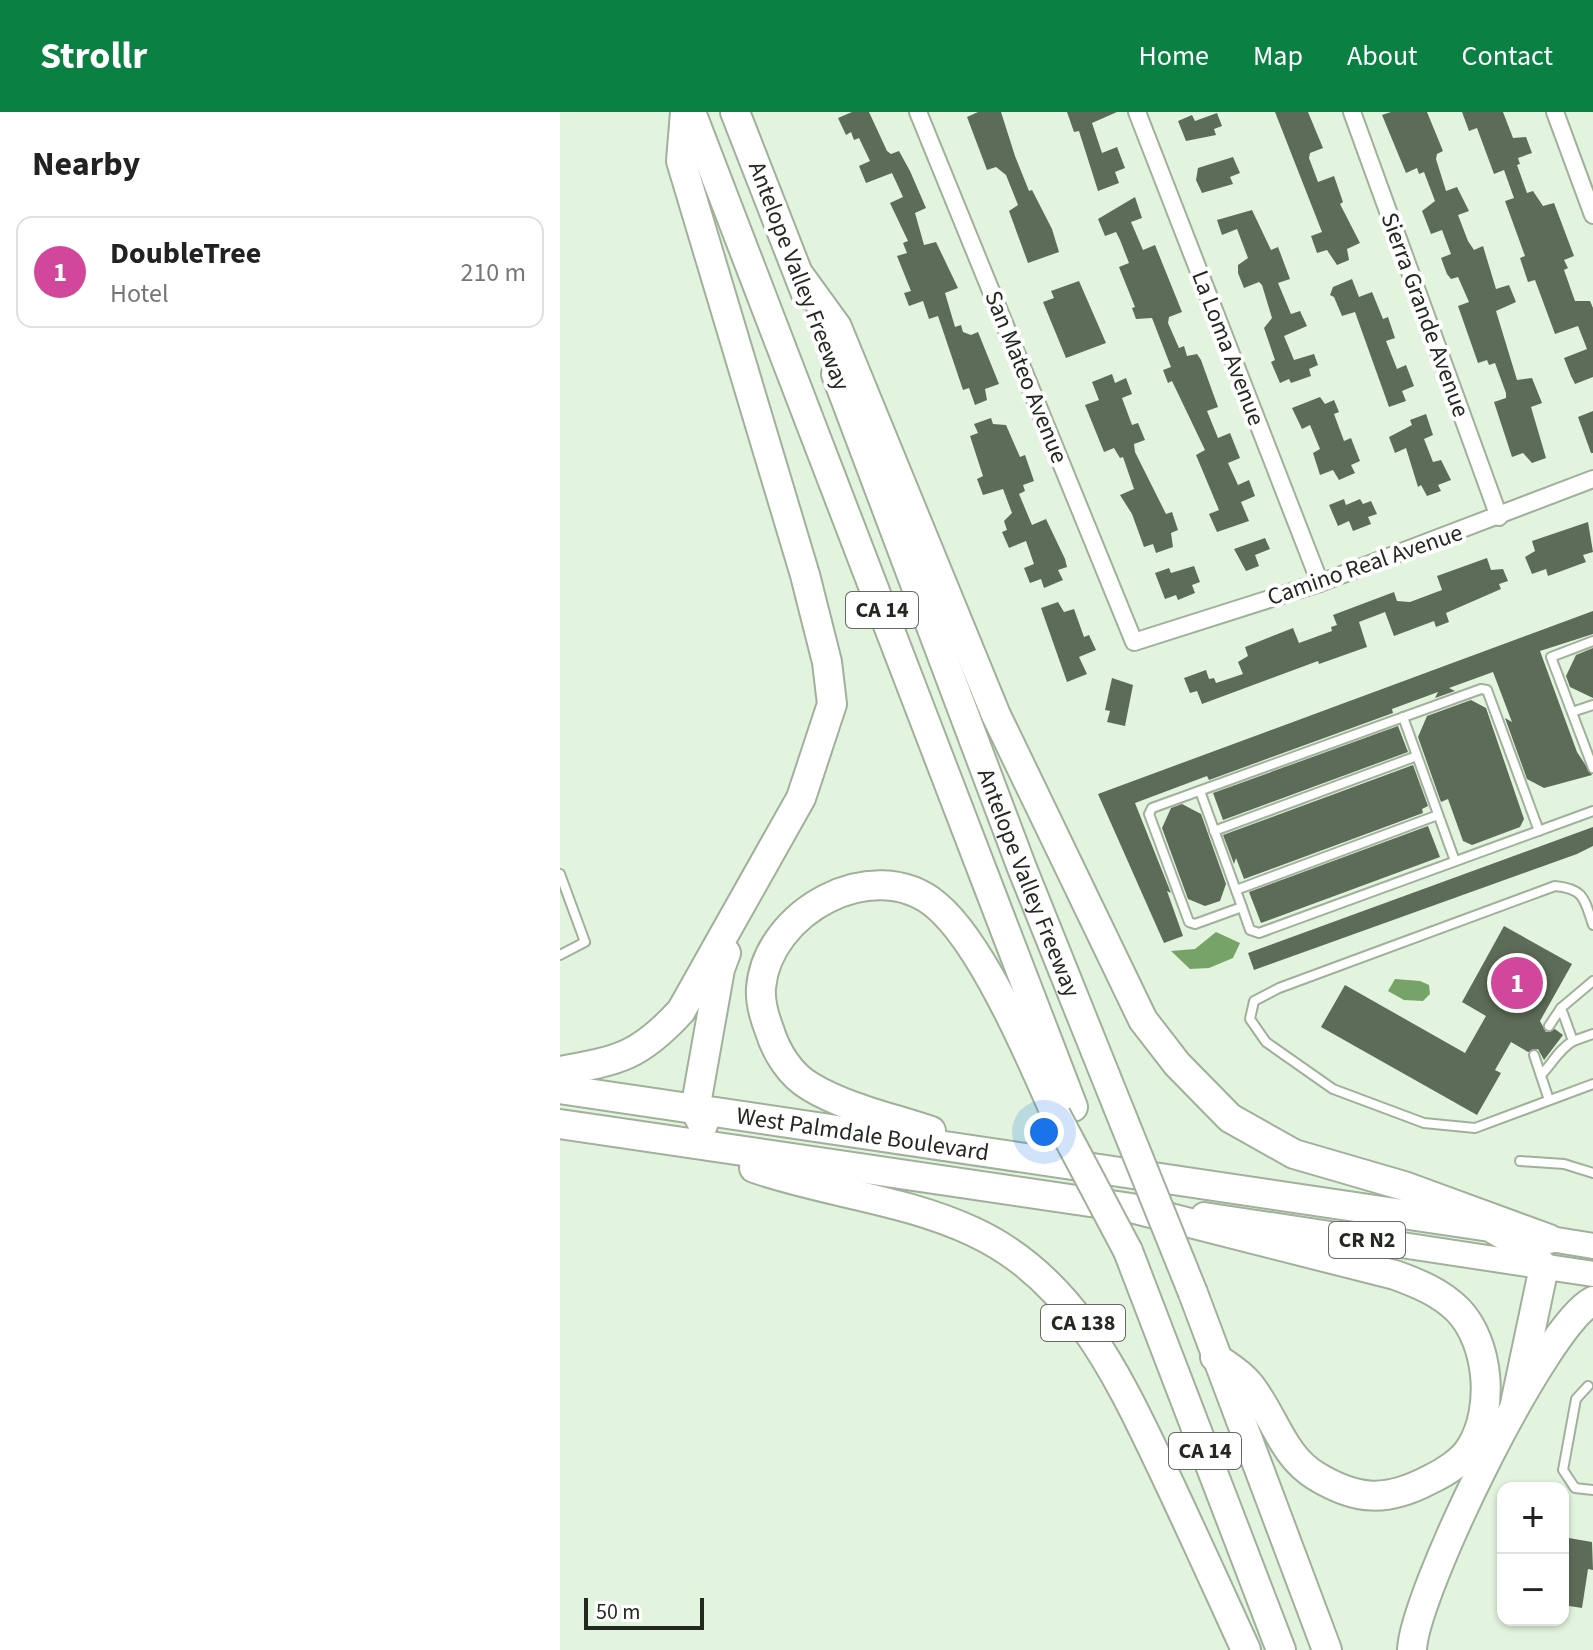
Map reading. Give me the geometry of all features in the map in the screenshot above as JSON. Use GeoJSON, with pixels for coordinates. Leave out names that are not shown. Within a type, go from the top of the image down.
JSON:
{"type":"FeatureCollection","features":[{"type":"Feature","properties":{"kind":"highway"},"geometry":{"type":"LineString","coordinates":[[560,1071],[605,1064],[636,1052],[660,1035],[681,1011],[801,798],[832,704],[827,662],[805,575],[681,161],[685,112]]}},
{"type":"Feature","properties":{"kind":"highway","name":"Antelope Valley Freeway"},"geometry":{"type":"LineString","coordinates":[[691,112],[1065,1111],[1128,1251],[1281,1650]]}},
{"type":"Feature","properties":{"kind":"highway","name":"Antelope Valley Freeway"},"geometry":{"type":"LineString","coordinates":[[735,112],[800,276],[1022,868],[1193,1293],[1327,1650]]}},
{"type":"Feature","properties":{"kind":"highway"},"geometry":{"type":"LineString","coordinates":[[800,276],[837,327],[996,715],[1143,1020],[1177,1064],[1230,1118],[1294,1154],[1404,1186],[1546,1253],[1515,1404]]}},
{"type":"Feature","properties":{"kind":"highway"},"geometry":{"type":"LineString","coordinates":[[725,1148],[701,1122],[695,1110],[720,969],[757,878]]}},
{"type":"Feature","properties":{"kind":"highway"},"geometry":{"type":"LineString","coordinates":[[1000,1154],[811,1087],[789,1068],[773,1043],[762,1007],[761,986],[774,947],[791,925],[816,904],[855,886],[898,887],[934,903],[961,933],[1065,1111]]}},
{"type":"Feature","properties":{"kind":"highway","name":"West Palmdale Boulevard"},"geometry":{"type":"LineString","coordinates":[[560,1089],[1490,1227],[1524,1247],[1546,1253]]}},
{"type":"Feature","properties":{"kind":"highway","name":"West Palmdale Boulevard"},"geometry":{"type":"LineString","coordinates":[[560,1124],[1131,1208],[1395,1275],[1434,1291],[1459,1311],[1479,1344],[1486,1382],[1481,1416],[1471,1447],[1444,1473],[1402,1494],[1379,1497],[1355,1494],[1314,1475],[1292,1455],[1248,1383],[1215,1357]]}},
{"type":"Feature","properties":{"kind":"highway","name":"CA 138"},"geometry":{"type":"LineString","coordinates":[[672,1141],[761,1171],[926,1212],[977,1233],[1020,1259],[1041,1277],[1061,1296],[1097,1341],[1127,1395],[1246,1650]]}},
{"type":"Feature","properties":{"kind":"highway"},"geometry":{"type":"LineString","coordinates":[[1412,1650],[1413,1632],[1430,1581],[1515,1404],[1564,1331],[1593,1301]]}},
{"type":"Feature","properties":{"kind":"main road","name":"CR N2"},"geometry":{"type":"LineString","coordinates":[[1131,1208],[1546,1253],[1593,1246]]}},
{"type":"Feature","properties":{"kind":"main road","name":"CR N2"},"geometry":{"type":"LineString","coordinates":[[1546,1253],[1593,1274]]}},
{"type":"Feature","properties":{"kind":"street","name":"San Mateo Avenue"},"geometry":{"type":"LineString","coordinates":[[918,112],[1134,642]]}},
{"type":"Feature","properties":{"kind":"street","name":"La Loma Avenue"},"geometry":{"type":"LineString","coordinates":[[1137,112],[1320,583]]}},
{"type":"Feature","properties":{"kind":"street","name":"Sierra Grande Avenue"},"geometry":{"type":"LineString","coordinates":[[1352,112],[1499,517]]}},
{"type":"Feature","properties":{"kind":"street"},"geometry":{"type":"LineString","coordinates":[[1555,112],[1593,215]]}},
{"type":"Feature","properties":{"kind":"street","name":"Camino Real Avenue"},"geometry":{"type":"LineString","coordinates":[[1134,642],[1320,583],[1593,479]]}},
{"type":"Feature","properties":{"kind":"lane"},"geometry":{"type":"LineString","coordinates":[[1593,641],[1551,657],[1593,768]]}},
{"type":"Feature","properties":{"kind":"lane"},"geometry":{"type":"LineString","coordinates":[[1242,907],[1195,924],[1189,922],[1149,814],[1152,808],[1481,689],[1487,690],[1539,831]]}},
{"type":"Feature","properties":{"kind":"lane"},"geometry":{"type":"LineString","coordinates":[[1572,712],[1593,705]]}},
{"type":"Feature","properties":{"kind":"lane"},"geometry":{"type":"LineString","coordinates":[[1403,717],[1455,861]]}},
{"type":"Feature","properties":{"kind":"lane"},"geometry":{"type":"LineString","coordinates":[[1214,831],[1417,756]]}},
{"type":"Feature","properties":{"kind":"lane"},"geometry":{"type":"LineString","coordinates":[[1200,791],[1250,930],[1259,933],[1593,811]]}},
{"type":"Feature","properties":{"kind":"lane"},"geometry":{"type":"LineString","coordinates":[[1236,890],[1438,815]]}},
{"type":"Feature","properties":{"kind":"lane"},"geometry":{"type":"LineString","coordinates":[[560,874],[585,942],[560,955]]}},
{"type":"Feature","properties":{"kind":"lane"},"geometry":{"type":"LineString","coordinates":[[1593,925],[1582,895],[1575,888],[1555,886],[1279,988],[1254,1001],[1250,1019],[1266,1042],[1333,1089],[1424,1123],[1475,1128],[1593,1084]]}},
{"type":"Feature","properties":{"kind":"lane"},"geometry":{"type":"LineString","coordinates":[[1549,1026],[1561,1008],[1593,981]]}},
{"type":"Feature","properties":{"kind":"lane"},"geometry":{"type":"LineString","coordinates":[[1561,1008],[1573,1041]]}},
{"type":"Feature","properties":{"kind":"lane"},"geometry":{"type":"LineString","coordinates":[[1541,1075],[1554,1063],[1559,1050],[1593,1034]]}},
{"type":"Feature","properties":{"kind":"lane"},"geometry":{"type":"LineString","coordinates":[[1534,1055],[1549,1100]]}},
{"type":"Feature","properties":{"kind":"lane"},"geometry":{"type":"LineString","coordinates":[[1520,1161],[1564,1164],[1593,1173]]}},
{"type":"Feature","properties":{"kind":"lane"},"geometry":{"type":"LineString","coordinates":[[1588,1386],[1576,1399],[1563,1470],[1575,1488],[1593,1490]]}},
{"type":"Feature","properties":{"kind":"shaded area"},"geometry":{"type":"Polygon","coordinates":[[[1216,932],[1240,943],[1233,958],[1209,968],[1190,969],[1171,951],[1195,949],[1216,932]]]}},
{"type":"Feature","properties":{"kind":"shaded area"},"geometry":{"type":"Polygon","coordinates":[[[1395,979],[1420,981],[1429,985],[1430,994],[1423,1001],[1404,1000],[1388,991],[1395,979]]]}},
{"type":"Feature","properties":{"kind":"building"},"geometry":{"type":"Polygon","coordinates":[[[852,112],[869,112],[887,151],[891,154],[899,151],[910,171],[926,208],[915,213],[924,245],[936,242],[958,288],[945,293],[955,327],[961,325],[963,332],[971,335],[978,332],[999,384],[985,389],[987,400],[975,405],[969,388],[963,390],[938,316],[929,319],[923,301],[909,306],[904,293],[911,291],[897,256],[907,253],[903,243],[908,241],[890,203],[903,197],[892,173],[866,183],[859,166],[870,161],[859,138],[854,140],[851,132],[846,135],[838,118],[852,112]]]}},
{"type":"Feature","properties":{"kind":"building"},"geometry":{"type":"Polygon","coordinates":[[[978,112],[1001,112],[1029,191],[1032,190],[1052,229],[1059,252],[1028,263],[1009,211],[1018,205],[1006,175],[996,167],[987,170],[967,117],[978,112]]]}},
{"type":"Feature","properties":{"kind":"building"},"geometry":{"type":"Polygon","coordinates":[[[1067,112],[1117,112],[1092,123],[1102,153],[1117,147],[1125,168],[1115,172],[1119,183],[1098,191],[1079,131],[1074,132],[1067,112]]]}},
{"type":"Feature","properties":{"kind":"building"},"geometry":{"type":"Polygon","coordinates":[[[1275,112],[1308,112],[1323,148],[1310,153],[1309,158],[1318,182],[1334,176],[1343,202],[1340,204],[1360,243],[1347,249],[1349,260],[1337,265],[1327,250],[1317,253],[1311,236],[1322,232],[1275,112]]]}},
{"type":"Feature","properties":{"kind":"building"},"geometry":{"type":"Polygon","coordinates":[[[1427,112],[1443,151],[1437,154],[1436,159],[1446,191],[1457,187],[1469,211],[1458,215],[1468,241],[1474,250],[1483,246],[1496,289],[1509,285],[1516,302],[1496,311],[1517,380],[1532,378],[1542,403],[1531,407],[1546,458],[1532,463],[1523,453],[1512,457],[1494,402],[1506,398],[1506,393],[1495,363],[1489,365],[1487,360],[1478,363],[1458,306],[1469,302],[1458,277],[1451,279],[1441,258],[1451,254],[1442,230],[1431,234],[1422,211],[1435,201],[1424,172],[1419,174],[1417,168],[1406,173],[1382,115],[1427,112]]]}},
{"type":"Feature","properties":{"kind":"building"},"geometry":{"type":"Polygon","coordinates":[[[1462,112],[1503,112],[1513,138],[1526,137],[1532,153],[1518,158],[1520,164],[1517,165],[1527,193],[1533,191],[1543,206],[1554,203],[1574,256],[1564,260],[1568,268],[1564,270],[1575,301],[1590,301],[1593,308],[1593,377],[1575,384],[1571,376],[1564,358],[1587,349],[1578,326],[1555,334],[1535,280],[1528,282],[1520,258],[1525,256],[1505,201],[1514,198],[1504,170],[1494,174],[1477,128],[1469,131],[1462,112]]]}},
{"type":"Feature","properties":{"kind":"building"},"geometry":{"type":"Polygon","coordinates":[[[1217,113],[1222,126],[1214,129],[1216,135],[1186,141],[1178,121],[1192,115],[1195,121],[1217,113]]]}},
{"type":"Feature","properties":{"kind":"building"},"geometry":{"type":"Polygon","coordinates":[[[1233,157],[1240,173],[1230,177],[1233,184],[1202,193],[1196,180],[1198,168],[1233,157]]]}},
{"type":"Feature","properties":{"kind":"building"},"geometry":{"type":"Polygon","coordinates":[[[1135,197],[1142,218],[1131,222],[1143,250],[1155,245],[1182,312],[1169,317],[1168,323],[1179,348],[1184,346],[1187,356],[1197,354],[1201,360],[1218,407],[1207,411],[1218,438],[1230,433],[1240,458],[1228,463],[1238,485],[1249,480],[1255,496],[1241,502],[1249,521],[1217,532],[1209,514],[1219,510],[1196,455],[1205,450],[1172,381],[1168,383],[1163,370],[1171,367],[1152,318],[1136,319],[1132,308],[1135,307],[1119,267],[1129,263],[1120,240],[1116,232],[1105,236],[1098,219],[1135,197]]]}},
{"type":"Feature","properties":{"kind":"building"},"geometry":{"type":"Polygon","coordinates":[[[1252,210],[1271,250],[1278,247],[1290,279],[1278,283],[1291,314],[1300,311],[1307,326],[1284,336],[1294,360],[1314,354],[1318,365],[1309,369],[1311,376],[1291,383],[1289,379],[1280,383],[1271,362],[1275,360],[1264,328],[1272,318],[1262,285],[1259,282],[1244,288],[1238,273],[1238,265],[1248,258],[1237,229],[1222,235],[1217,220],[1252,210]]]}},
{"type":"Feature","properties":{"kind":"building"},"geometry":{"type":"Polygon","coordinates":[[[1352,279],[1359,297],[1372,292],[1383,319],[1388,317],[1395,338],[1386,341],[1397,369],[1406,365],[1414,386],[1402,391],[1406,401],[1389,407],[1355,312],[1342,316],[1334,297],[1330,295],[1333,287],[1352,279]]]}},
{"type":"Feature","properties":{"kind":"building"},"geometry":{"type":"Polygon","coordinates":[[[1079,281],[1106,343],[1066,358],[1043,302],[1054,298],[1051,291],[1079,281]]]}},
{"type":"Feature","properties":{"kind":"building"},"geometry":{"type":"Polygon","coordinates":[[[1112,374],[1115,383],[1126,378],[1132,394],[1122,398],[1132,425],[1138,423],[1145,440],[1134,444],[1135,452],[1166,514],[1172,512],[1178,530],[1171,533],[1173,547],[1156,553],[1153,544],[1144,547],[1132,514],[1120,495],[1134,489],[1123,457],[1120,458],[1114,448],[1104,452],[1085,405],[1099,400],[1092,382],[1112,374]]]}},
{"type":"Feature","properties":{"kind":"building"},"geometry":{"type":"Polygon","coordinates":[[[1320,397],[1325,404],[1334,400],[1339,412],[1334,414],[1344,441],[1351,438],[1360,461],[1351,465],[1355,473],[1339,480],[1333,470],[1320,475],[1313,453],[1320,449],[1310,425],[1302,429],[1292,408],[1320,397]]]}},
{"type":"Feature","properties":{"kind":"building"},"geometry":{"type":"Polygon","coordinates":[[[1593,411],[1593,453],[1591,453],[1578,417],[1593,411]]]}},
{"type":"Feature","properties":{"kind":"building"},"geometry":{"type":"Polygon","coordinates":[[[1426,414],[1433,435],[1424,439],[1433,462],[1441,460],[1451,480],[1438,485],[1441,491],[1427,496],[1421,485],[1418,487],[1406,448],[1395,453],[1389,437],[1412,425],[1410,420],[1426,414]]]}},
{"type":"Feature","properties":{"kind":"building"},"geometry":{"type":"Polygon","coordinates":[[[991,418],[993,424],[1006,425],[1020,457],[1025,455],[1034,481],[1023,485],[1025,491],[1019,494],[1032,525],[1046,519],[1065,559],[1067,567],[1058,570],[1063,580],[1044,588],[1041,579],[1030,583],[1024,568],[1034,564],[1026,541],[1009,548],[1002,532],[1007,530],[1004,521],[1012,513],[1003,489],[983,495],[977,479],[983,476],[970,436],[978,433],[974,424],[991,418]]]}},
{"type":"Feature","properties":{"kind":"building"},"geometry":{"type":"Polygon","coordinates":[[[1344,499],[1346,505],[1360,499],[1363,504],[1371,501],[1377,514],[1368,517],[1371,524],[1353,531],[1349,521],[1338,526],[1329,505],[1344,499]]]}},
{"type":"Feature","properties":{"kind":"building"},"geometry":{"type":"Polygon","coordinates":[[[1588,522],[1593,552],[1583,555],[1586,562],[1548,576],[1546,569],[1532,574],[1525,557],[1535,551],[1532,541],[1588,522]]]}},
{"type":"Feature","properties":{"kind":"building"},"geometry":{"type":"Polygon","coordinates":[[[1265,538],[1270,549],[1255,555],[1259,566],[1246,571],[1234,549],[1265,538]]]}},
{"type":"Feature","properties":{"kind":"building"},"geometry":{"type":"Polygon","coordinates":[[[1487,558],[1491,570],[1503,569],[1508,581],[1499,584],[1501,589],[1446,613],[1449,622],[1436,627],[1434,621],[1394,636],[1385,612],[1359,622],[1367,647],[1319,664],[1318,661],[1202,704],[1197,691],[1190,693],[1184,678],[1206,670],[1209,679],[1214,678],[1216,683],[1243,674],[1238,662],[1248,656],[1245,647],[1293,628],[1299,643],[1332,631],[1331,627],[1337,625],[1333,615],[1394,592],[1397,601],[1410,602],[1442,590],[1437,576],[1487,558]]]}},
{"type":"Feature","properties":{"kind":"building"},"geometry":{"type":"Polygon","coordinates":[[[1194,566],[1200,582],[1192,585],[1195,593],[1178,600],[1176,595],[1165,599],[1155,573],[1169,568],[1171,573],[1194,566]]]}},
{"type":"Feature","properties":{"kind":"building"},"geometry":{"type":"Polygon","coordinates":[[[1058,602],[1064,612],[1074,609],[1084,637],[1089,635],[1096,650],[1079,657],[1087,674],[1067,682],[1041,608],[1058,602]]]}},
{"type":"Feature","properties":{"kind":"building"},"geometry":{"type":"Polygon","coordinates":[[[1593,611],[1593,634],[1540,651],[1577,752],[1592,775],[1544,788],[1527,779],[1505,718],[1512,722],[1493,672],[1449,688],[1455,691],[1435,698],[1438,692],[1392,709],[1393,713],[1209,780],[1207,776],[1135,803],[1171,893],[1167,891],[1183,936],[1164,943],[1098,794],[1593,611]]]}},
{"type":"Feature","properties":{"kind":"building"},"geometry":{"type":"Polygon","coordinates":[[[1593,648],[1593,698],[1570,687],[1566,676],[1576,655],[1593,648]]]}},
{"type":"Feature","properties":{"kind":"building"},"geometry":{"type":"Polygon","coordinates":[[[1112,678],[1133,685],[1125,726],[1107,722],[1110,711],[1105,710],[1112,678]]]}},
{"type":"Feature","properties":{"kind":"building"},"geometry":{"type":"Polygon","coordinates":[[[1471,700],[1486,708],[1524,819],[1520,827],[1472,845],[1463,841],[1448,799],[1441,802],[1418,737],[1427,716],[1471,700]]]}},
{"type":"Feature","properties":{"kind":"building"},"geometry":{"type":"Polygon","coordinates":[[[1398,726],[1408,752],[1223,820],[1213,793],[1398,726]]]}},
{"type":"Feature","properties":{"kind":"building"},"geometry":{"type":"Polygon","coordinates":[[[1413,765],[1428,806],[1422,809],[1423,813],[1244,879],[1236,858],[1234,864],[1223,835],[1413,765]]]}},
{"type":"Feature","properties":{"kind":"building"},"geometry":{"type":"Polygon","coordinates":[[[1182,804],[1201,814],[1226,884],[1220,901],[1205,906],[1188,899],[1162,828],[1171,808],[1182,804]]]}},
{"type":"Feature","properties":{"kind":"building"},"geometry":{"type":"Polygon","coordinates":[[[1428,826],[1440,857],[1261,923],[1249,892],[1428,826]]]}},
{"type":"Feature","properties":{"kind":"building"},"geometry":{"type":"Polygon","coordinates":[[[1593,827],[1593,846],[1577,854],[1254,970],[1248,953],[1593,827]]]}},
{"type":"Feature","properties":{"kind":"building"},"geometry":{"type":"Polygon","coordinates":[[[1504,926],[1572,964],[1540,1021],[1546,1032],[1555,1029],[1563,1035],[1544,1060],[1538,1049],[1528,1052],[1511,1042],[1495,1070],[1501,1073],[1477,1115],[1321,1027],[1345,985],[1465,1053],[1486,1016],[1462,1002],[1504,926]]]}},
{"type":"Feature","properties":{"kind":"building"},"geometry":{"type":"Polygon","coordinates":[[[1569,1538],[1592,1542],[1593,1570],[1588,1569],[1582,1608],[1569,1606],[1569,1538]]]}},
{"type":"Feature","properties":{"kind":"place","name":"DoubleTree"},"geometry":{"type":"Point","coordinates":[1517,983]}}]}
